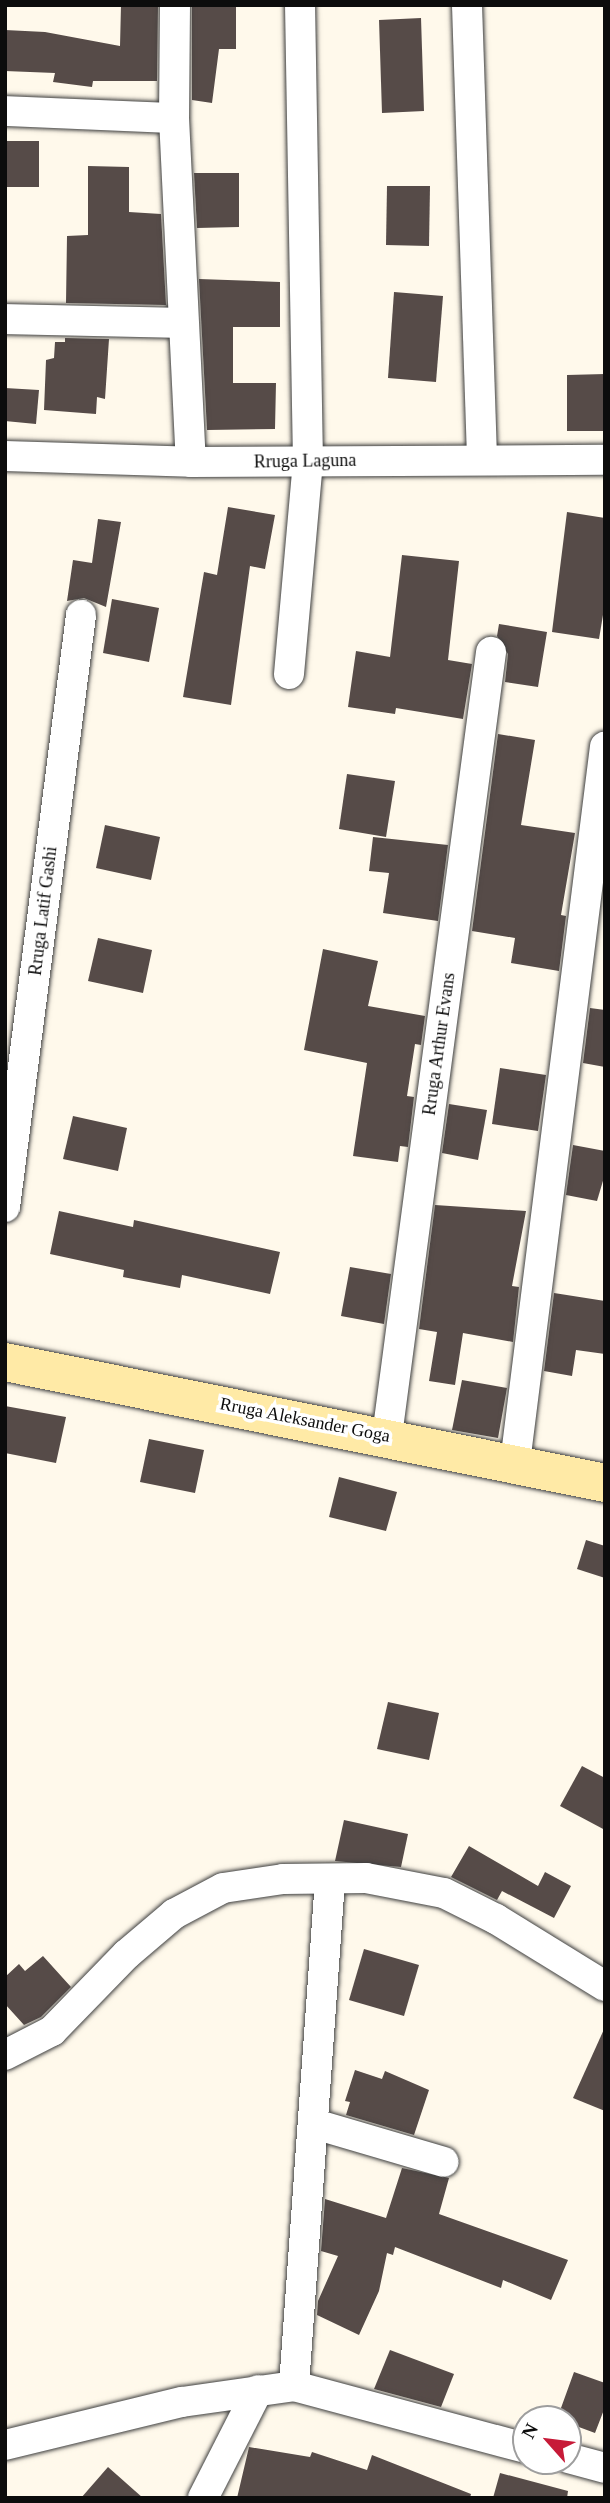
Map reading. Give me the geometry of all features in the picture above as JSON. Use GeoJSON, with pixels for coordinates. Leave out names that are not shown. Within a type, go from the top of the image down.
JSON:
{"type":"FeatureCollection","features":[{"type":"Feature","properties":{"kind":"main road","name":"Rruga Aleksander Goga"},"geometry":{"type":"LineString","coordinates":[[5,1362],[387,1436],[605,1483]]}},
{"type":"Feature","properties":{"kind":"street"},"geometry":{"type":"LineString","coordinates":[[175,5],[174,118],[182,323],[191,462]]}},
{"type":"Feature","properties":{"kind":"street"},"geometry":{"type":"LineString","coordinates":[[289,674],[308,462],[300,5]]}},
{"type":"Feature","properties":{"kind":"street"},"geometry":{"type":"LineString","coordinates":[[467,5],[482,457]]}},
{"type":"Feature","properties":{"kind":"street"},"geometry":{"type":"LineString","coordinates":[[5,111],[174,118]]}},
{"type":"Feature","properties":{"kind":"street"},"geometry":{"type":"LineString","coordinates":[[5,319],[182,323]]}},
{"type":"Feature","properties":{"kind":"street","name":"Rruga Laguna"},"geometry":{"type":"LineString","coordinates":[[5,456],[191,462],[482,457],[605,460]]}},
{"type":"Feature","properties":{"kind":"street","name":"Rruga Latif Gashi"},"geometry":{"type":"LineString","coordinates":[[5,1207],[81,615]]}},
{"type":"Feature","properties":{"kind":"street","name":"Rruga Arthur Evans"},"geometry":{"type":"LineString","coordinates":[[387,1436],[491,652]]}},
{"type":"Feature","properties":{"kind":"street"},"geometry":{"type":"LineString","coordinates":[[515,1464],[605,747]]}},
{"type":"Feature","properties":{"kind":"street"},"geometry":{"type":"LineString","coordinates":[[5,2055],[52,2031],[174,1914],[223,1888],[283,1879],[366,1878],[444,1894],[496,1919],[605,1986]]}},
{"type":"Feature","properties":{"kind":"street"},"geometry":{"type":"LineString","coordinates":[[294,2386],[316,2124],[330,1880]]}},
{"type":"Feature","properties":{"kind":"street"},"geometry":{"type":"LineString","coordinates":[[316,2124],[444,2162]]}},
{"type":"Feature","properties":{"kind":"street"},"geometry":{"type":"LineString","coordinates":[[5,2445],[182,2402],[294,2386],[512,2444]]}},
{"type":"Feature","properties":{"kind":"street"},"geometry":{"type":"LineString","coordinates":[[203,2498],[258,2390]]}},
{"type":"Feature","properties":{"kind":"street"},"geometry":{"type":"LineString","coordinates":[[582,2462],[605,2468]]}},
{"type":"Feature","properties":{"kind":"building"},"geometry":{"type":"Polygon","coordinates":[[[121,5],[158,5],[157,81],[93,81],[92,87],[53,82],[55,73],[5,71],[5,30],[45,32],[120,46],[121,5]]]}},
{"type":"Feature","properties":{"kind":"building"},"geometry":{"type":"Polygon","coordinates":[[[192,5],[236,5],[236,49],[219,49],[212,103],[192,100],[192,5]]]}},
{"type":"Feature","properties":{"kind":"building"},"geometry":{"type":"Polygon","coordinates":[[[421,18],[424,111],[382,113],[379,20],[421,18]]]}},
{"type":"Feature","properties":{"kind":"building"},"geometry":{"type":"Polygon","coordinates":[[[5,141],[39,141],[39,187],[5,187],[5,141]]]}},
{"type":"Feature","properties":{"kind":"building"},"geometry":{"type":"Polygon","coordinates":[[[88,166],[129,167],[129,212],[161,214],[166,305],[66,303],[67,236],[88,235],[88,166]]]}},
{"type":"Feature","properties":{"kind":"building"},"geometry":{"type":"Polygon","coordinates":[[[194,173],[239,173],[239,227],[197,228],[194,173]]]}},
{"type":"Feature","properties":{"kind":"building"},"geometry":{"type":"Polygon","coordinates":[[[387,186],[430,186],[429,246],[386,245],[387,186]]]}},
{"type":"Feature","properties":{"kind":"building"},"geometry":{"type":"Polygon","coordinates":[[[199,279],[280,282],[280,327],[233,327],[233,383],[276,383],[275,429],[207,430],[199,279]]]}},
{"type":"Feature","properties":{"kind":"building"},"geometry":{"type":"Polygon","coordinates":[[[394,292],[443,296],[436,382],[388,378],[394,292]]]}},
{"type":"Feature","properties":{"kind":"building"},"geometry":{"type":"Polygon","coordinates":[[[65,338],[109,339],[105,399],[97,397],[96,414],[44,410],[46,360],[54,358],[55,342],[65,342],[65,338]]]}},
{"type":"Feature","properties":{"kind":"building"},"geometry":{"type":"Polygon","coordinates":[[[605,374],[605,431],[567,431],[567,375],[605,374]]]}},
{"type":"Feature","properties":{"kind":"building"},"geometry":{"type":"Polygon","coordinates":[[[5,388],[39,390],[36,424],[5,421],[5,388]]]}},
{"type":"Feature","properties":{"kind":"building"},"geometry":{"type":"Polygon","coordinates":[[[228,507],[275,515],[265,569],[250,566],[231,705],[183,697],[204,572],[217,575],[228,507]]]}},
{"type":"Feature","properties":{"kind":"building"},"geometry":{"type":"Polygon","coordinates":[[[567,512],[605,518],[605,603],[599,639],[552,632],[567,512]]]}},
{"type":"Feature","properties":{"kind":"building"},"geometry":{"type":"Polygon","coordinates":[[[98,519],[121,522],[106,607],[84,598],[67,601],[73,560],[92,563],[98,519]]]}},
{"type":"Feature","properties":{"kind":"building"},"geometry":{"type":"Polygon","coordinates":[[[402,555],[459,561],[448,660],[472,664],[463,719],[396,708],[395,714],[348,707],[356,651],[390,657],[402,555]]]}},
{"type":"Feature","properties":{"kind":"building"},"geometry":{"type":"Polygon","coordinates":[[[112,599],[159,608],[149,662],[103,653],[112,599]]]}},
{"type":"Feature","properties":{"kind":"building"},"geometry":{"type":"Polygon","coordinates":[[[499,624],[547,632],[538,687],[505,682],[508,654],[497,636],[499,624]]]}},
{"type":"Feature","properties":{"kind":"building"},"geometry":{"type":"Polygon","coordinates":[[[498,734],[535,740],[521,825],[575,833],[561,915],[566,916],[559,971],[511,963],[515,938],[472,931],[498,734]]]}},
{"type":"Feature","properties":{"kind":"building"},"geometry":{"type":"Polygon","coordinates":[[[347,774],[395,781],[386,837],[339,829],[347,774]]]}},
{"type":"Feature","properties":{"kind":"building"},"geometry":{"type":"Polygon","coordinates":[[[105,825],[160,837],[151,880],[96,868],[105,825]]]}},
{"type":"Feature","properties":{"kind":"building"},"geometry":{"type":"Polygon","coordinates":[[[373,837],[448,845],[438,921],[383,913],[389,873],[369,871],[373,837]]]}},
{"type":"Feature","properties":{"kind":"building"},"geometry":{"type":"Polygon","coordinates":[[[98,938],[152,950],[143,993],[88,981],[98,938]]]}},
{"type":"Feature","properties":{"kind":"building"},"geometry":{"type":"Polygon","coordinates":[[[323,949],[378,961],[368,1006],[425,1016],[421,1045],[415,1044],[407,1096],[414,1097],[408,1147],[400,1146],[398,1162],[353,1156],[367,1063],[304,1050],[323,949]]]}},
{"type":"Feature","properties":{"kind":"building"},"geometry":{"type":"Polygon","coordinates":[[[590,1008],[605,1010],[605,1067],[583,1063],[590,1008]]]}},
{"type":"Feature","properties":{"kind":"building"},"geometry":{"type":"Polygon","coordinates":[[[500,1068],[546,1075],[538,1131],[492,1124],[500,1068]]]}},
{"type":"Feature","properties":{"kind":"building"},"geometry":{"type":"Polygon","coordinates":[[[449,1104],[487,1110],[478,1160],[442,1153],[449,1104]]]}},
{"type":"Feature","properties":{"kind":"building"},"geometry":{"type":"Polygon","coordinates":[[[73,1116],[127,1128],[118,1171],[63,1159],[73,1116]]]}},
{"type":"Feature","properties":{"kind":"building"},"geometry":{"type":"Polygon","coordinates":[[[573,1145],[605,1151],[605,1174],[597,1201],[566,1195],[573,1145]]]}},
{"type":"Feature","properties":{"kind":"building"},"geometry":{"type":"Polygon","coordinates":[[[435,1205],[526,1211],[512,1286],[519,1287],[513,1342],[463,1333],[455,1385],[429,1381],[437,1332],[419,1329],[435,1205]]]}},
{"type":"Feature","properties":{"kind":"building"},"geometry":{"type":"Polygon","coordinates":[[[59,1211],[133,1227],[134,1220],[280,1252],[270,1294],[182,1275],[180,1288],[123,1277],[124,1270],[50,1254],[59,1211]]]}},
{"type":"Feature","properties":{"kind":"building"},"geometry":{"type":"Polygon","coordinates":[[[350,1267],[391,1274],[384,1324],[341,1316],[350,1267]]]}},
{"type":"Feature","properties":{"kind":"building"},"geometry":{"type":"Polygon","coordinates":[[[554,1293],[605,1301],[605,1354],[576,1350],[572,1376],[544,1371],[554,1293]]]}},
{"type":"Feature","properties":{"kind":"building"},"geometry":{"type":"Polygon","coordinates":[[[462,1380],[507,1388],[498,1438],[452,1430],[462,1380]]]}},
{"type":"Feature","properties":{"kind":"building"},"geometry":{"type":"Polygon","coordinates":[[[5,1406],[66,1417],[56,1463],[5,1453],[5,1406]]]}},
{"type":"Feature","properties":{"kind":"building"},"geometry":{"type":"Polygon","coordinates":[[[149,1439],[204,1450],[195,1493],[140,1482],[149,1439]]]}},
{"type":"Feature","properties":{"kind":"building"},"geometry":{"type":"Polygon","coordinates":[[[339,1477],[397,1492],[386,1531],[329,1517],[339,1477]]]}},
{"type":"Feature","properties":{"kind":"building"},"geometry":{"type":"Polygon","coordinates":[[[586,1540],[605,1546],[605,1578],[577,1569],[586,1540]]]}},
{"type":"Feature","properties":{"kind":"building"},"geometry":{"type":"Polygon","coordinates":[[[388,1702],[439,1713],[429,1760],[377,1749],[388,1702]]]}},
{"type":"Feature","properties":{"kind":"building"},"geometry":{"type":"Polygon","coordinates":[[[582,1766],[605,1778],[605,1830],[560,1806],[582,1766]]]}},
{"type":"Feature","properties":{"kind":"building"},"geometry":{"type":"Polygon","coordinates":[[[344,1820],[408,1834],[401,1867],[335,1861],[344,1820]]]}},
{"type":"Feature","properties":{"kind":"building"},"geometry":{"type":"Polygon","coordinates":[[[469,1846],[538,1886],[545,1872],[571,1886],[554,1918],[502,1891],[497,1900],[451,1877],[469,1846]]]}},
{"type":"Feature","properties":{"kind":"building"},"geometry":{"type":"Polygon","coordinates":[[[364,1949],[419,1965],[404,2016],[349,2000],[364,1949]]]}},
{"type":"Feature","properties":{"kind":"building"},"geometry":{"type":"Polygon","coordinates":[[[43,1956],[71,1987],[41,2017],[24,2025],[5,2004],[5,1977],[19,1964],[25,1971],[43,1956]]]}},
{"type":"Feature","properties":{"kind":"building"},"geometry":{"type":"Polygon","coordinates":[[[605,2027],[605,2111],[573,2098],[605,2027]]]}},
{"type":"Feature","properties":{"kind":"building"},"geometry":{"type":"Polygon","coordinates":[[[355,2070],[382,2079],[385,2071],[429,2090],[414,2135],[346,2115],[350,2102],[345,2101],[355,2070]]]}},
{"type":"Feature","properties":{"kind":"building"},"geometry":{"type":"Polygon","coordinates":[[[402,2168],[449,2178],[439,2214],[568,2260],[551,2300],[503,2280],[501,2288],[395,2247],[393,2255],[387,2253],[379,2291],[359,2335],[317,2315],[318,2301],[338,2256],[321,2251],[325,2199],[386,2218],[402,2168]]]}},
{"type":"Feature","properties":{"kind":"building"},"geometry":{"type":"Polygon","coordinates":[[[390,2350],[454,2374],[441,2407],[374,2389],[390,2350]]]}},
{"type":"Feature","properties":{"kind":"building"},"geometry":{"type":"Polygon","coordinates":[[[574,2372],[605,2383],[605,2407],[595,2433],[582,2428],[582,2405],[562,2405],[574,2372]]]}},
{"type":"Feature","properties":{"kind":"building"},"geometry":{"type":"Polygon","coordinates":[[[249,2447],[310,2457],[312,2452],[367,2470],[372,2455],[471,2494],[470,2498],[237,2498],[249,2447]]]}},
{"type":"Feature","properties":{"kind":"building"},"geometry":{"type":"Polygon","coordinates":[[[108,2467],[143,2498],[81,2498],[108,2467]]]}},
{"type":"Feature","properties":{"kind":"building"},"geometry":{"type":"Polygon","coordinates":[[[500,2473],[568,2491],[567,2498],[493,2498],[500,2473]]]}}]}
